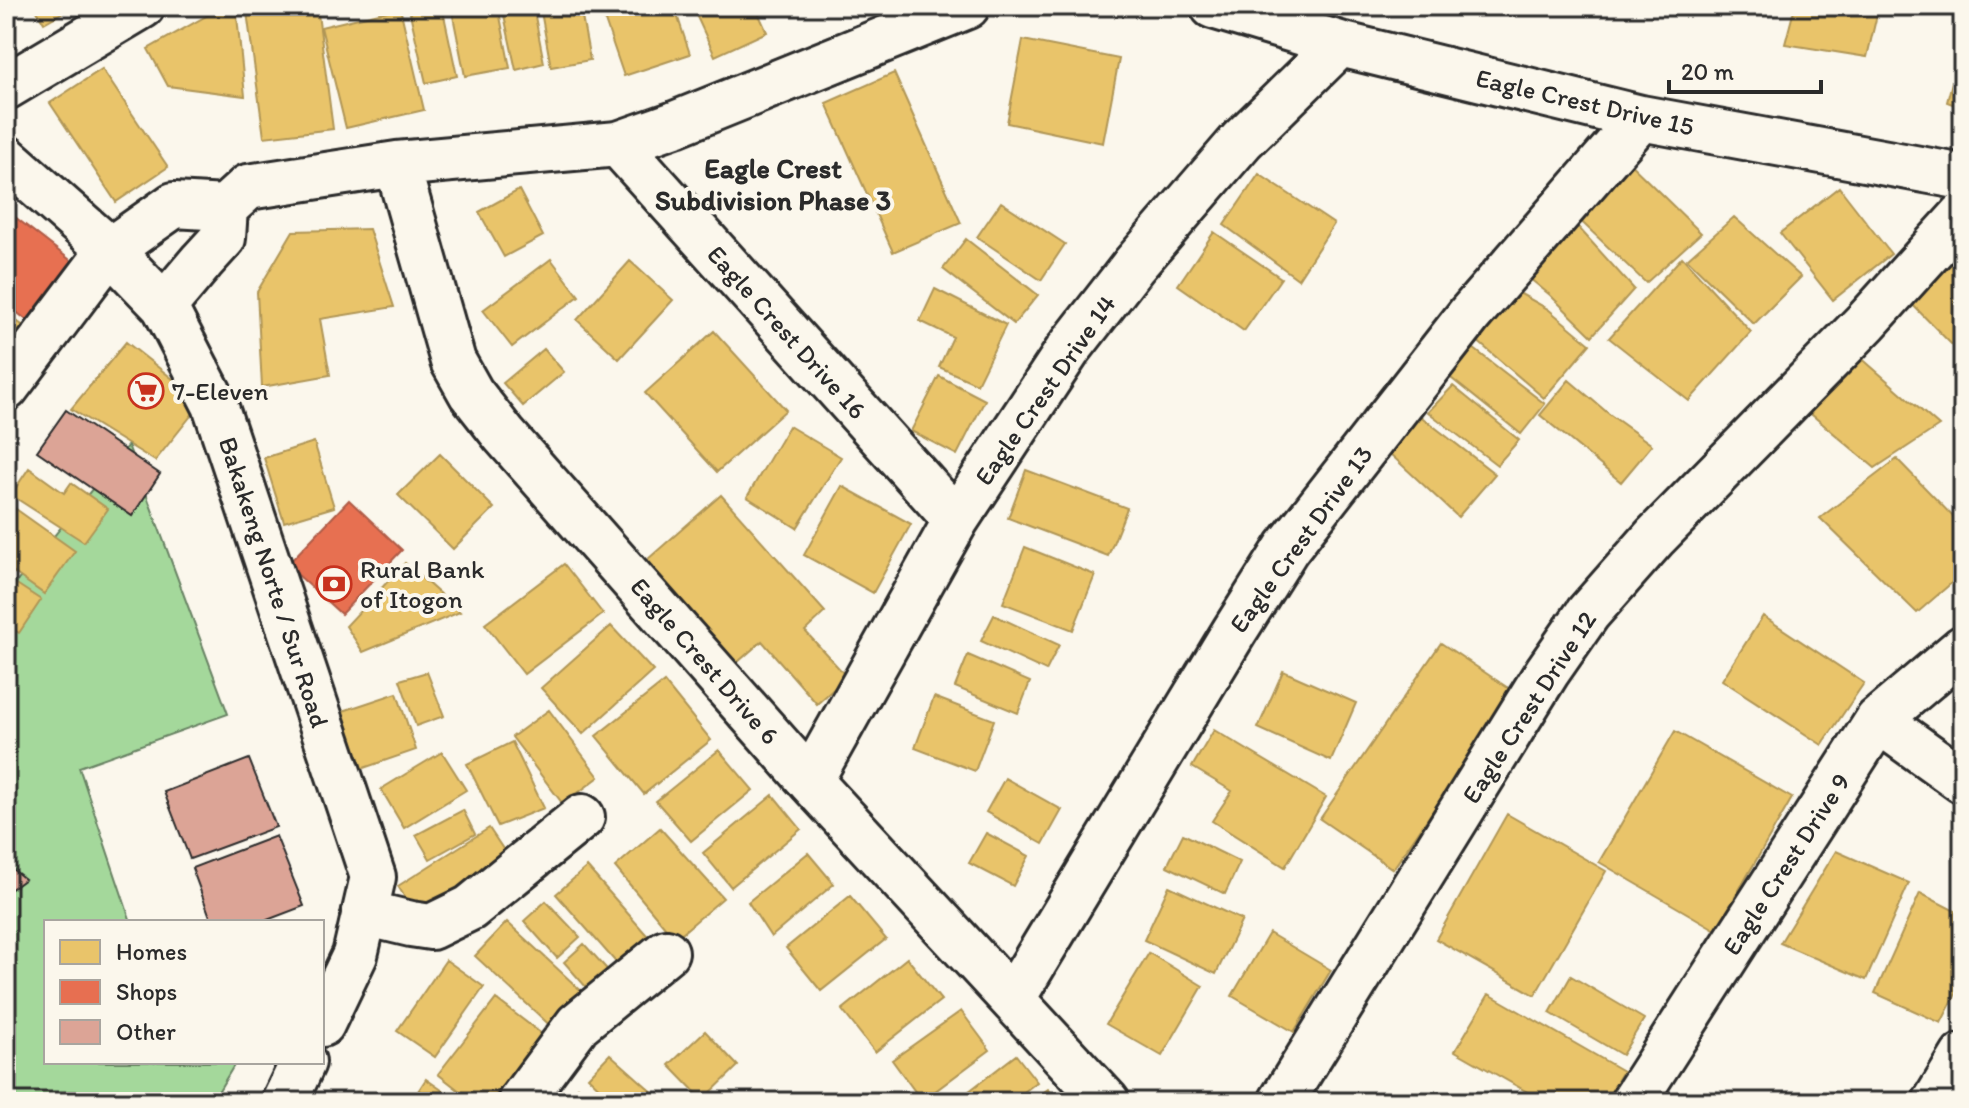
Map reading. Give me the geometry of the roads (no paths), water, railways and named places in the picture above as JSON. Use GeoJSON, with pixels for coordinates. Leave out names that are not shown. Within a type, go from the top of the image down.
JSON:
{"type":"FeatureCollection","features":[{"type":"Feature","properties":{"kind":"street"},"geometry":{"type":"LineString","coordinates":[[6,87],[142,6]]}},
{"type":"Feature","properties":{"kind":"street"},"geometry":{"type":"LineString","coordinates":[[164,306],[223,238],[225,208],[248,187],[397,164],[618,144],[967,6]]}},
{"type":"Feature","properties":{"kind":"street","name":"Eagle Crest Drive 15"},"geometry":{"type":"LineString","coordinates":[[1213,6],[1340,44],[1641,118],[1963,177]]}},
{"type":"Feature","properties":{"kind":"street","name":"Eagle Crest Drive 14"},"geometry":{"type":"LineString","coordinates":[[810,781],[956,520],[1068,350],[1134,265],[1242,140],[1340,44]]}},
{"type":"Feature","properties":{"kind":"street","name":"Eagle Crest Drive 13"},"geometry":{"type":"LineString","coordinates":[[1013,998],[1287,548],[1470,314],[1641,118]]}},
{"type":"Feature","properties":{"kind":"street","name":"Eagle Crest Drive 16"},"geometry":{"type":"LineString","coordinates":[[618,144],[956,520]]}},
{"type":"Feature","properties":{"kind":"street","name":"Bakakeng Norte / Sur Road"},"geometry":{"type":"LineString","coordinates":[[6,158],[110,250],[164,306],[215,405],[373,877],[355,955],[324,1020]]}},
{"type":"Feature","properties":{"kind":"street","name":"Eagle Crest Drive 6"},"geometry":{"type":"LineString","coordinates":[[397,164],[453,361],[471,393],[504,435],[810,781],[1107,1102]]}},
{"type":"Feature","properties":{"kind":"street"},"geometry":{"type":"LineString","coordinates":[[6,388],[110,250],[174,205],[225,208]]}},
{"type":"Feature","properties":{"kind":"street","name":"Eagle Crest Drive 12"},"geometry":{"type":"LineString","coordinates":[[1281,1102],[1547,672],[1588,613],[1655,537],[1867,321],[1963,215]]}},
{"type":"Feature","properties":{"kind":"street","name":"Eagle Crest Drive 9"},"geometry":{"type":"LineString","coordinates":[[1633,1102],[1878,720],[1963,648]]}},
{"type":"Feature","properties":{"kind":"street"},"geometry":{"type":"LineString","coordinates":[[1878,720],[1963,781]]}},
{"type":"Feature","properties":{"kind":"street"},"geometry":{"type":"LineString","coordinates":[[365,913],[431,927],[470,908],[582,817]]}},
{"type":"Feature","properties":{"kind":"street"},"geometry":{"type":"LineString","coordinates":[[520,1102],[578,1024],[666,952]]}},
{"type":"Feature","properties":{"kind":"street"},"geometry":{"type":"LineString","coordinates":[[1935,1102],[1963,1056]]}},
{"type":"Feature","properties":{"kind":"street"},"geometry":{"type":"LineString","coordinates":[[284,1102],[302,1064]]}},
{"type":"Feature","properties":{"kind":"place","name":"7-Eleven"},"geometry":{"type":"Point","coordinates":[146,391]}},
{"type":"Feature","properties":{"kind":"place","name":"Rural Bank of Itogon"},"geometry":{"type":"Point","coordinates":[334,584]}},
{"type":"Feature","properties":{"kind":"district","name":"Eagle Crest Subdivision Phase 3"},"geometry":{"type":"Point","coordinates":[773,184]}}]}
